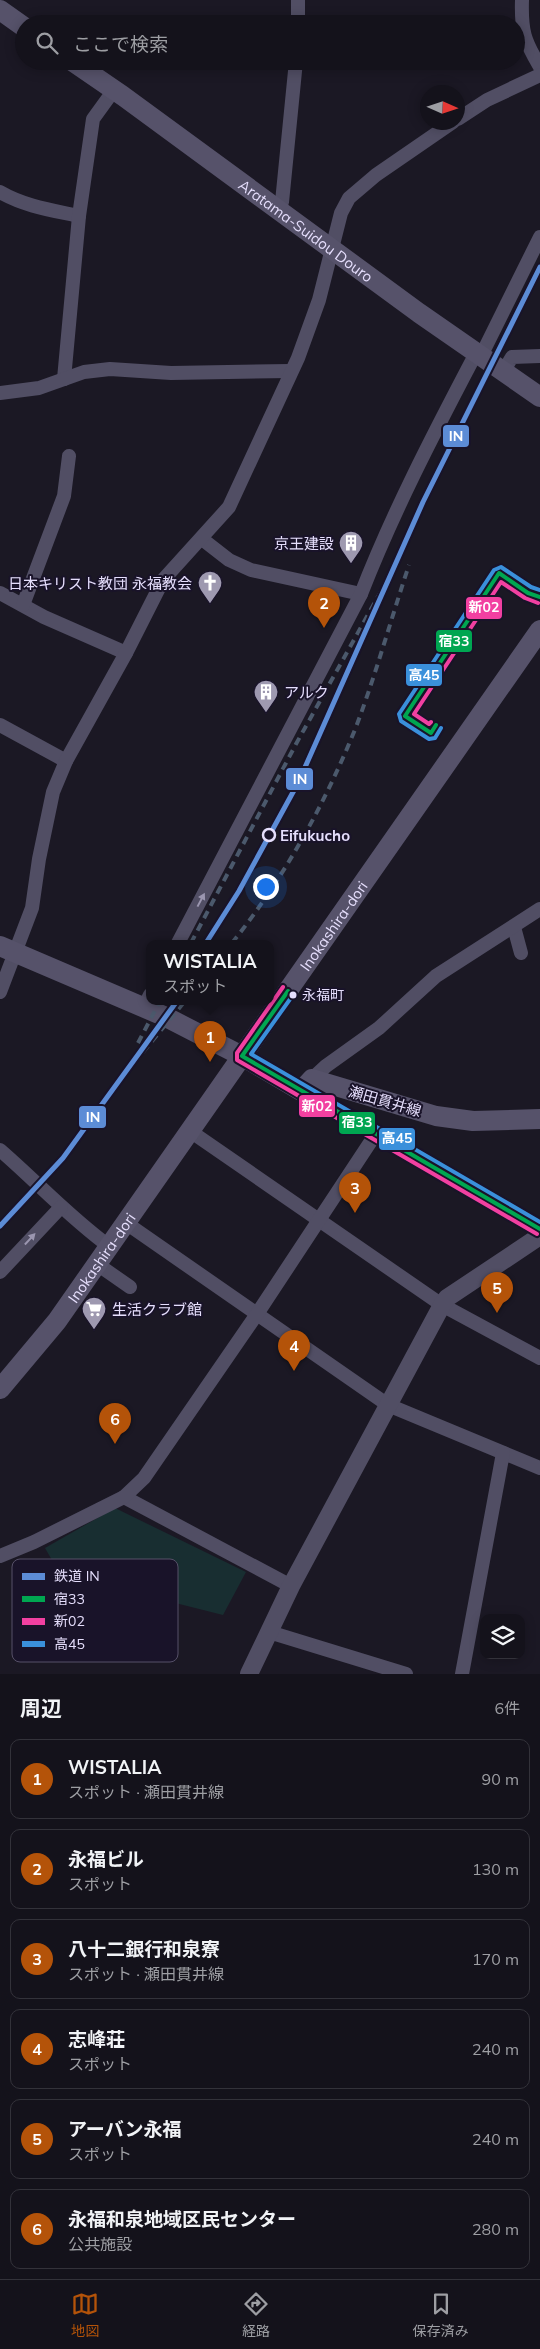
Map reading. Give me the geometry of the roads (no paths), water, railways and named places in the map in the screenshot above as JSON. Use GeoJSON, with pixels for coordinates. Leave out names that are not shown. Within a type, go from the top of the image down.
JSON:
{"type":"FeatureCollection","features":[{"type":"Feature","properties":{"kind":"main road"},"geometry":{"type":"LineString","coordinates":[[0,10],[15,21]]}},
{"type":"Feature","properties":{"kind":"main road","name":"Aratama-Suidou Douro"},"geometry":{"type":"LineString","coordinates":[[85,70],[331,250],[540,397]]}},
{"type":"Feature","properties":{"kind":"main road","name":"Inokashira-dori"},"geometry":{"type":"LineString","coordinates":[[0,1389],[58,1321],[540,630]]}},
{"type":"Feature","properties":{"kind":"main road","name":"瀬田貫井線"},"geometry":{"type":"LineString","coordinates":[[8,949],[146,1001]]}},
{"type":"Feature","properties":{"kind":"main road","name":"瀬田貫井線"},"geometry":{"type":"LineString","coordinates":[[154,1005],[242,1056],[306,1085],[436,1116],[473,1121],[540,1119]]}},
{"type":"Feature","properties":{"kind":"street"},"geometry":{"type":"LineString","coordinates":[[298,0],[298,15]]}},
{"type":"Feature","properties":{"kind":"street"},"geometry":{"type":"LineString","coordinates":[[521,15],[522,0]]}},
{"type":"Feature","properties":{"kind":"street"},"geometry":{"type":"LineString","coordinates":[[525,39],[528,48],[540,67]]}},
{"type":"Feature","properties":{"kind":"street"},"geometry":{"type":"LineString","coordinates":[[274,209],[282,202],[295,70]]}},
{"type":"Feature","properties":{"kind":"street"},"geometry":{"type":"LineString","coordinates":[[465,115],[487,100],[540,75]]}},
{"type":"Feature","properties":{"kind":"street"},"geometry":{"type":"LineString","coordinates":[[64,379],[79,216],[93,119],[114,90]]}},
{"type":"Feature","properties":{"kind":"street"},"geometry":{"type":"LineString","coordinates":[[0,992],[8,949],[32,908],[38,859],[53,792],[66,761],[126,653],[163,580],[229,507],[298,358],[318,300],[341,213],[349,198],[376,175],[441,130]]}},
{"type":"Feature","properties":{"kind":"street"},"geometry":{"type":"LineString","coordinates":[[0,192],[15,201],[31,206],[79,216]]}},
{"type":"Feature","properties":{"kind":"street"},"geometry":{"type":"LineString","coordinates":[[180,940],[325,659],[361,594],[375,557],[432,437],[474,357],[480,355],[540,237]]}},
{"type":"Feature","properties":{"kind":"street"},"geometry":{"type":"LineString","coordinates":[[503,372],[512,357],[540,356]]}},
{"type":"Feature","properties":{"kind":"street"},"geometry":{"type":"LineString","coordinates":[[0,393],[39,388],[84,372],[110,369],[171,373],[290,372]]}},
{"type":"Feature","properties":{"kind":"street"},"geometry":{"type":"LineString","coordinates":[[23,605],[64,496],[69,456]]}},
{"type":"Feature","properties":{"kind":"street"},"geometry":{"type":"LineString","coordinates":[[202,539],[228,560],[251,570],[361,594]]}},
{"type":"Feature","properties":{"kind":"street"},"geometry":{"type":"LineString","coordinates":[[0,593],[126,653]]}},
{"type":"Feature","properties":{"kind":"street"},"geometry":{"type":"LineString","coordinates":[[0,725],[66,761]]}},
{"type":"Feature","properties":{"kind":"street"},"geometry":{"type":"LineString","coordinates":[[540,909],[436,976],[379,1028],[326,1066],[306,1085],[375,1135],[540,1229]]}},
{"type":"Feature","properties":{"kind":"street"},"geometry":{"type":"LineString","coordinates":[[514,927],[521,953]]}},
{"type":"Feature","properties":{"kind":"street"},"geometry":{"type":"LineString","coordinates":[[190,1131],[442,1305],[540,1358]]}},
{"type":"Feature","properties":{"kind":"street"},"geometry":{"type":"LineString","coordinates":[[0,1556],[34,1542],[124,1498],[144,1478],[257,1314],[375,1135]]}},
{"type":"Feature","properties":{"kind":"street"},"geometry":{"type":"LineString","coordinates":[[0,1150],[39,1184],[61,1207],[110,1247]]}},
{"type":"Feature","properties":{"kind":"street"},"geometry":{"type":"LineString","coordinates":[[0,1272],[61,1207]]}},
{"type":"Feature","properties":{"kind":"street"},"geometry":{"type":"LineString","coordinates":[[126,1222],[388,1405],[540,1468]]}},
{"type":"Feature","properties":{"kind":"street"},"geometry":{"type":"LineString","coordinates":[[249,1674],[291,1586],[442,1305],[447,1298],[540,1236]]}},
{"type":"Feature","properties":{"kind":"street"},"geometry":{"type":"LineString","coordinates":[[97,1264],[130,1286]]}},
{"type":"Feature","properties":{"kind":"street"},"geometry":{"type":"LineString","coordinates":[[462,1674],[502,1453]]}},
{"type":"Feature","properties":{"kind":"street"},"geometry":{"type":"LineString","coordinates":[[124,1498],[291,1586]]}},
{"type":"Feature","properties":{"kind":"street"},"geometry":{"type":"LineString","coordinates":[[269,1632],[379,1670],[406,1674]]}},
{"type":"Feature","properties":{"kind":"railway"},"geometry":{"type":"LineString","coordinates":[[193,940],[296,744],[399,559]]}},
{"type":"Feature","properties":{"kind":"railway"},"geometry":{"type":"LineString","coordinates":[[234,940],[269,893],[286,866],[302,840],[331,784],[356,727],[409,565]]}},
{"type":"Feature","properties":{"kind":"railway"},"geometry":{"type":"LineString","coordinates":[[138,1043],[158,1005]]}},
{"type":"Feature","properties":{"kind":"railway"},"geometry":{"type":"LineString","coordinates":[[134,1063],[182,1005]]}},
{"type":"Feature","properties":{"kind":"rail line","name":"IN"},"geometry":{"type":"LineString","coordinates":[[208,940],[239,891],[298,783],[423,502],[540,267]]}},
{"type":"Feature","properties":{"kind":"rail line","name":"IN"},"geometry":{"type":"LineString","coordinates":[[0,1226],[63,1158],[174,1005]]}},
{"type":"Feature","properties":{"kind":"place","name":"京王建設"},"geometry":{"type":"Point","coordinates":[351,564]}},
{"type":"Feature","properties":{"kind":"place","name":"日本キリスト教団 永福教会"},"geometry":{"type":"Point","coordinates":[210,604]}},
{"type":"Feature","properties":{"kind":"place","name":"永福ビル"},"geometry":{"type":"Point","coordinates":[324,628]}},
{"type":"Feature","properties":{"kind":"place","name":"アルク"},"geometry":{"type":"Point","coordinates":[266,713]}},
{"type":"Feature","properties":{"kind":"place","name":"Eifukucho"},"geometry":{"type":"Point","coordinates":[269,835]}},
{"type":"Feature","properties":{"kind":"place","name":"永福町"},"geometry":{"type":"Point","coordinates":[293,995]}},
{"type":"Feature","properties":{"kind":"place","name":"WISTALIA"},"geometry":{"type":"Point","coordinates":[210,1062]}},
{"type":"Feature","properties":{"kind":"place","name":"八十二銀行和泉寮"},"geometry":{"type":"Point","coordinates":[355,1213]}},
{"type":"Feature","properties":{"kind":"place","name":"アーバン永福"},"geometry":{"type":"Point","coordinates":[497,1313]}},
{"type":"Feature","properties":{"kind":"place","name":"生活クラブ館"},"geometry":{"type":"Point","coordinates":[94,1330]}},
{"type":"Feature","properties":{"kind":"place","name":"志峰荘"},"geometry":{"type":"Point","coordinates":[294,1371]}},
{"type":"Feature","properties":{"kind":"place","name":"永福和泉地域区民センター"},"geometry":{"type":"Point","coordinates":[115,1444]}}]}
